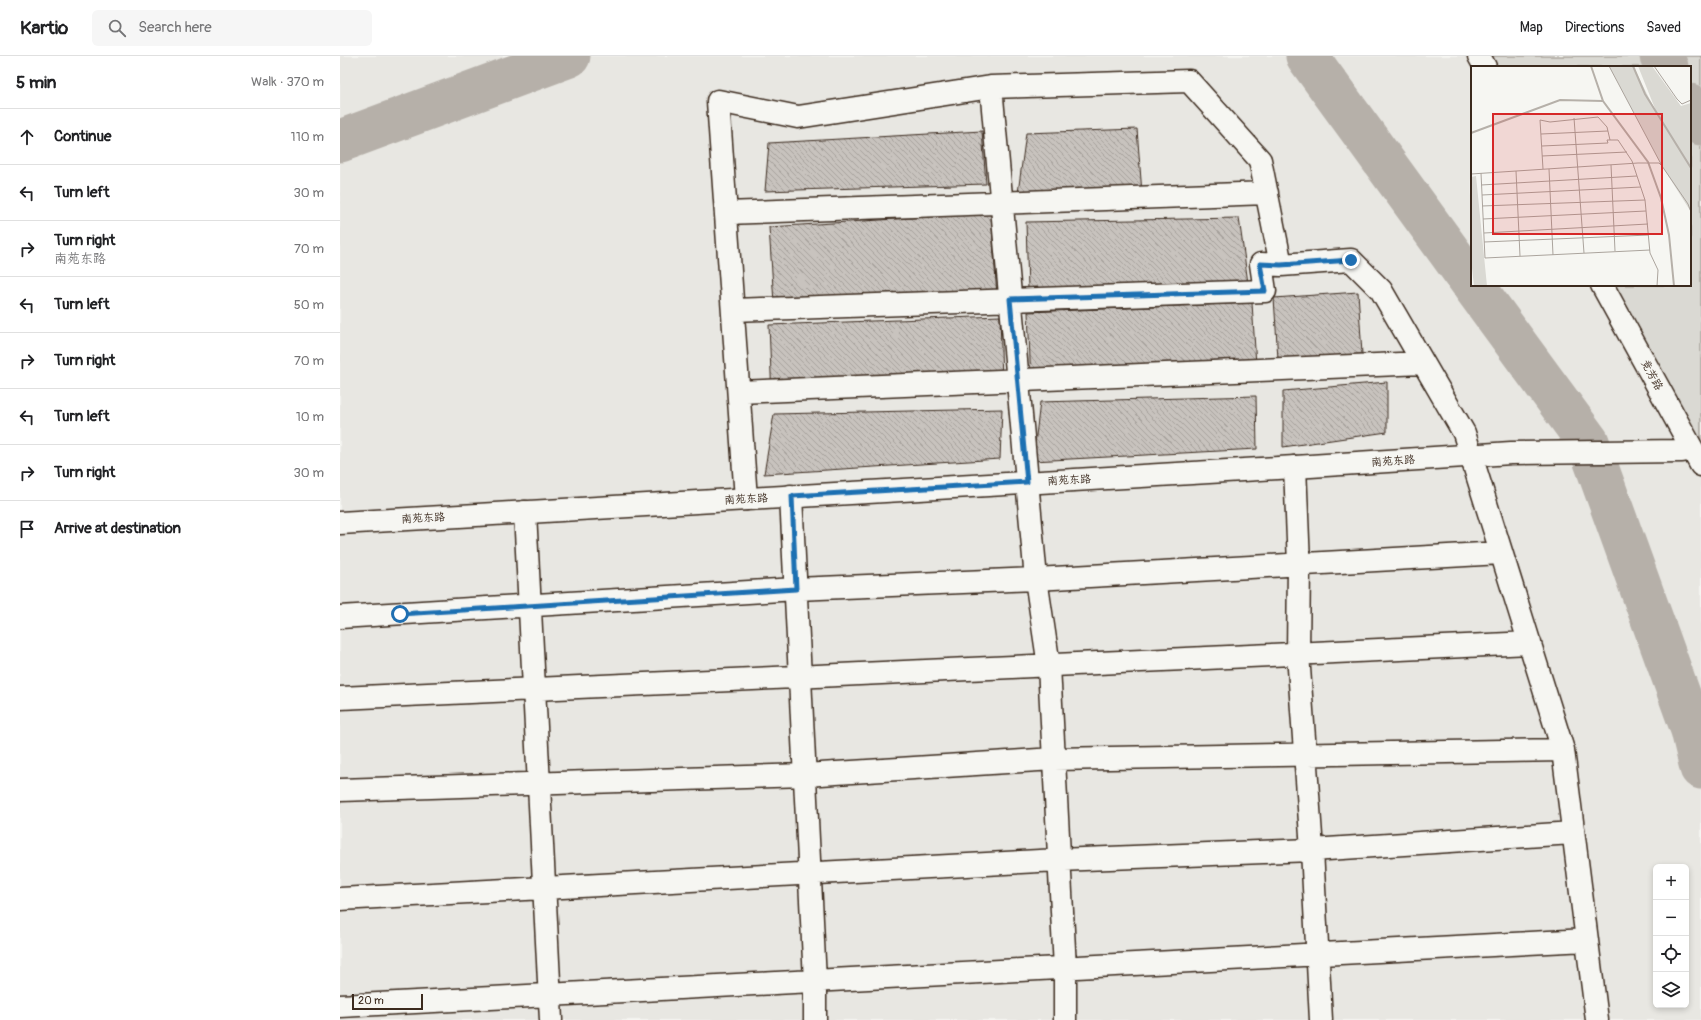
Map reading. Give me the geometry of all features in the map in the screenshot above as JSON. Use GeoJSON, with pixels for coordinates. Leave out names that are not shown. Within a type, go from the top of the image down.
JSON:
{"type":"FeatureCollection","features":[{"type":"Feature","properties":{"kind":"street"},"geometry":{"type":"LineString","coordinates":[[1479,56],[1484,66]]}},
{"type":"Feature","properties":{"kind":"street"},"geometry":{"type":"LineString","coordinates":[[746,499],[718,101],[798,117],[991,87],[1189,81],[1260,160],[1281,265]]}},
{"type":"Feature","properties":{"kind":"street"},"geometry":{"type":"LineString","coordinates":[[991,87],[1036,580],[1049,666],[1058,860],[1065,968],[1065,1020]]}},
{"type":"Feature","properties":{"kind":"street"},"geometry":{"type":"LineString","coordinates":[[726,213],[1267,193]]}},
{"type":"Feature","properties":{"kind":"street"},"geometry":{"type":"LineString","coordinates":[[733,310],[1265,291],[1260,264],[1281,265],[1351,260],[1381,290],[1464,433],[1563,750],[1597,1020]]}},
{"type":"Feature","properties":{"kind":"street","name":"竞芳路"},"geometry":{"type":"LineString","coordinates":[[1603,286],[1701,465]]}},
{"type":"Feature","properties":{"kind":"street"},"geometry":{"type":"LineString","coordinates":[[739,392],[1423,363]]}},
{"type":"Feature","properties":{"kind":"street","name":"南苑东路"},"geometry":{"type":"LineString","coordinates":[[340,523],[1511,453],[1682,451],[1701,469]]}},
{"type":"Feature","properties":{"kind":"street"},"geometry":{"type":"LineString","coordinates":[[1295,467],[1299,564],[1298,654],[1304,755],[1312,850],[1321,1020]]}},
{"type":"Feature","properties":{"kind":"street"},"geometry":{"type":"LineString","coordinates":[[792,496],[815,981],[815,1020]]}},
{"type":"Feature","properties":{"kind":"street"},"geometry":{"type":"LineString","coordinates":[[525,512],[551,1020]]}},
{"type":"Feature","properties":{"kind":"street"},"geometry":{"type":"LineString","coordinates":[[340,617],[530,607],[796,589],[1036,580],[1501,553]]}},
{"type":"Feature","properties":{"kind":"street"},"geometry":{"type":"LineString","coordinates":[[340,698],[1530,643]]}},
{"type":"Feature","properties":{"kind":"street"},"geometry":{"type":"LineString","coordinates":[[340,790],[805,775],[1054,759],[1563,750]]}},
{"type":"Feature","properties":{"kind":"street"},"geometry":{"type":"LineString","coordinates":[[340,899],[1058,860],[1312,850],[1573,833]]}},
{"type":"Feature","properties":{"kind":"street"},"geometry":{"type":"LineString","coordinates":[[340,1006],[1587,940]]}},
{"type":"Feature","properties":{"kind":"shaded area"},"geometry":{"type":"Polygon","coordinates":[[[340,56],[1701,56],[1701,1020],[340,1020],[340,56]]]}},
{"type":"Feature","properties":{"kind":"shaded area"},"geometry":{"type":"Polygon","coordinates":[[[1479,56],[1661,56],[1666,66],[1484,66],[1479,56]]]}},
{"type":"Feature","properties":{"kind":"shaded area"},"geometry":{"type":"Polygon","coordinates":[[[1669,56],[1701,56],[1701,122],[1695,113],[1701,124],[1701,465],[1603,286],[1691,286],[1691,66],[1674,66],[1669,56]]]}},
{"type":"Feature","properties":{"kind":"building"},"geometry":{"type":"Polygon","coordinates":[[[1137,129],[1142,193],[1018,193],[1026,133],[1137,129]]]}},
{"type":"Feature","properties":{"kind":"building"},"geometry":{"type":"Polygon","coordinates":[[[982,131],[986,184],[765,191],[769,143],[982,131]]]}},
{"type":"Feature","properties":{"kind":"building"},"geometry":{"type":"Polygon","coordinates":[[[991,213],[997,296],[774,303],[769,227],[991,213]]]}},
{"type":"Feature","properties":{"kind":"building"},"geometry":{"type":"Polygon","coordinates":[[[1239,218],[1248,283],[1028,289],[1026,222],[1239,218]]]}},
{"type":"Feature","properties":{"kind":"building"},"geometry":{"type":"Polygon","coordinates":[[[1358,292],[1362,354],[1278,359],[1274,298],[1358,292]]]}},
{"type":"Feature","properties":{"kind":"building"},"geometry":{"type":"Polygon","coordinates":[[[1252,303],[1256,365],[1031,383],[1028,312],[1252,303]]]}},
{"type":"Feature","properties":{"kind":"building"},"geometry":{"type":"Polygon","coordinates":[[[1000,316],[1002,381],[772,398],[769,325],[1000,316]]]}},
{"type":"Feature","properties":{"kind":"building"},"geometry":{"type":"Polygon","coordinates":[[[1387,382],[1387,432],[1283,447],[1283,391],[1387,382]]]}},
{"type":"Feature","properties":{"kind":"building"},"geometry":{"type":"Polygon","coordinates":[[[1256,396],[1257,449],[1033,461],[1040,402],[1256,396]]]}},
{"type":"Feature","properties":{"kind":"building"},"geometry":{"type":"Polygon","coordinates":[[[1002,409],[1000,459],[764,474],[774,414],[1002,409]]]}},
{"type":"Feature","properties":{"kind":"waterway"},"geometry":{"type":"LineString","coordinates":[[340,141],[569,56]]}},
{"type":"Feature","properties":{"kind":"waterway"},"geometry":{"type":"LineString","coordinates":[[1307,56],[1471,282]]}},
{"type":"Feature","properties":{"kind":"waterway"},"geometry":{"type":"LineString","coordinates":[[1661,56],[1666,66]]}},
{"type":"Feature","properties":{"kind":"waterway"},"geometry":{"type":"LineString","coordinates":[[1691,107],[1701,124]]}},
{"type":"Feature","properties":{"kind":"waterway"},"geometry":{"type":"LineString","coordinates":[[1474,286],[1588,442],[1692,730],[1701,768]]}},
{"type":"Feature","properties":{"kind":"route"},"geometry":{"type":"LineString","coordinates":[[400,614],[530,607],[796,589],[792,496],[1027,482],[1010,299],[1265,291],[1260,264],[1281,265],[1351,260]]}}]}
